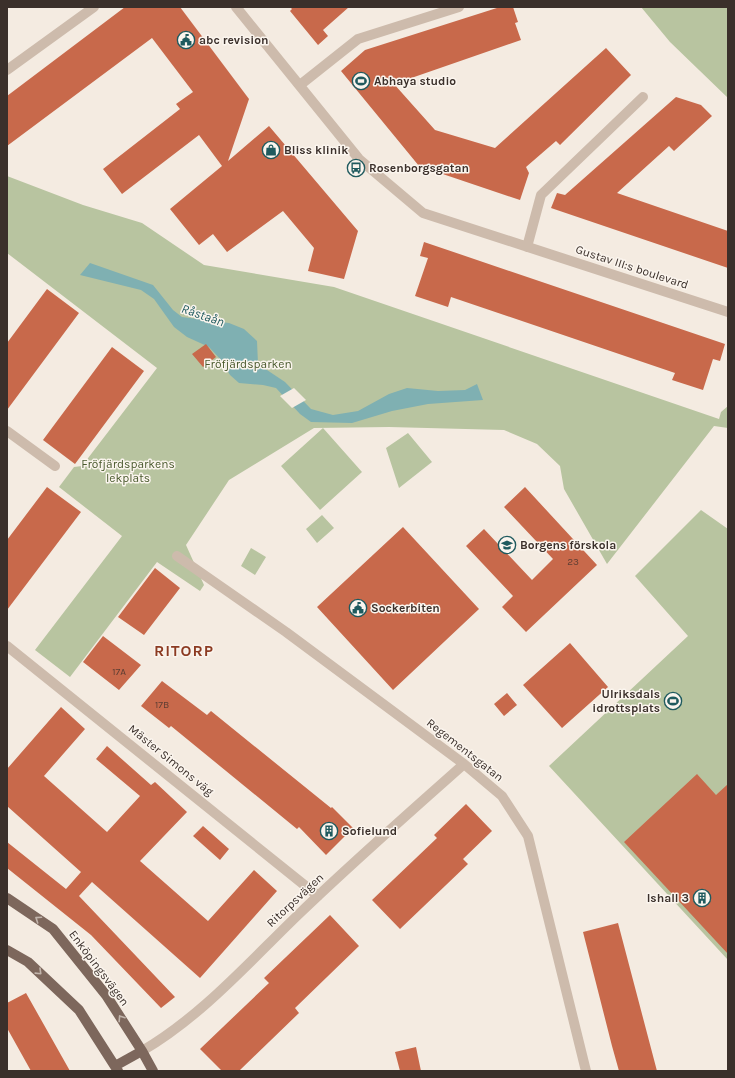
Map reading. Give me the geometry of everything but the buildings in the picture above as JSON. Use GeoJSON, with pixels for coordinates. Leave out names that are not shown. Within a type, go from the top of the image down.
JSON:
{"type":"FeatureCollection","features":[{"type":"Feature","properties":{"kind":"main road","name":"Enköpingsvägen"},"geometry":{"type":"LineString","coordinates":[[7,898],[53,929],[106,995],[142,1051],[152,1071]]}},
{"type":"Feature","properties":{"kind":"main road"},"geometry":{"type":"LineString","coordinates":[[7,950],[28,962],[79,1010],[117,1068],[142,1051]]}},
{"type":"Feature","properties":{"kind":"street"},"geometry":{"type":"LineString","coordinates":[[7,70],[94,7]]}},
{"type":"Feature","properties":{"kind":"street","name":"Gustav III:s boulevard"},"geometry":{"type":"LineString","coordinates":[[236,7],[359,158],[423,213],[728,312]]}},
{"type":"Feature","properties":{"kind":"street"},"geometry":{"type":"LineString","coordinates":[[300,85],[358,39],[459,7]]}},
{"type":"Feature","properties":{"kind":"street"},"geometry":{"type":"LineString","coordinates":[[527,247],[541,195],[644,97]]}},
{"type":"Feature","properties":{"kind":"street"},"geometry":{"type":"LineString","coordinates":[[7,431],[55,466]]}},
{"type":"Feature","properties":{"kind":"street","name":"Regementsgatan"},"geometry":{"type":"LineString","coordinates":[[177,556],[286,632],[464,764],[502,796],[528,836],[586,1071]]}},
{"type":"Feature","properties":{"kind":"street","name":"Mäster Simons väg"},"geometry":{"type":"LineString","coordinates":[[7,646],[318,896]]}},
{"type":"Feature","properties":{"kind":"street","name":"Ritorpsvägen"},"geometry":{"type":"LineString","coordinates":[[142,1051],[169,1035],[200,1010],[318,896],[464,764]]}},
{"type":"Feature","properties":{"kind":"green space"},"geometry":{"type":"Polygon","coordinates":[[[641,7],[728,7],[728,98],[670,42],[641,7]]]}},
{"type":"Feature","properties":{"kind":"green space","name":"Fröfjärdsparken"},"geometry":{"type":"Polygon","coordinates":[[[7,176],[83,205],[142,223],[204,265],[334,287],[719,419],[721,412],[728,406],[728,428],[714,426],[607,564],[564,489],[560,466],[537,444],[504,430],[389,427],[314,428],[229,480],[186,545],[204,585],[200,591],[157,562],[70,677],[35,650],[122,536],[59,487],[74,467],[82,466],[157,368],[7,253],[7,176]]]}},
{"type":"Feature","properties":{"kind":"green space"},"geometry":{"type":"Polygon","coordinates":[[[323,428],[362,472],[320,510],[281,466],[323,428]]]}},
{"type":"Feature","properties":{"kind":"green space"},"geometry":{"type":"Polygon","coordinates":[[[408,433],[432,462],[399,488],[386,448],[408,433]]]}},
{"type":"Feature","properties":{"kind":"green space","name":"Ulriksdals idrottsplats"},"geometry":{"type":"Polygon","coordinates":[[[701,510],[728,529],[728,960],[549,766],[688,636],[635,576],[701,510]]]}},
{"type":"Feature","properties":{"kind":"green space"},"geometry":{"type":"Polygon","coordinates":[[[322,515],[334,528],[317,543],[306,529],[322,515]]]}},
{"type":"Feature","properties":{"kind":"green space"},"geometry":{"type":"Polygon","coordinates":[[[251,548],[266,557],[255,575],[241,566],[251,548]]]}},
{"type":"Feature","properties":{"kind":"water"},"geometry":{"type":"Polygon","coordinates":[[[90,263],[153,285],[173,310],[182,317],[229,323],[244,329],[257,341],[258,364],[285,382],[311,409],[333,415],[358,411],[389,394],[407,388],[438,391],[465,390],[477,384],[483,400],[428,404],[392,411],[352,423],[311,422],[300,414],[276,388],[263,385],[239,383],[230,375],[221,360],[209,347],[187,337],[174,327],[154,299],[141,290],[80,275],[90,263]]]}},
{"type":"Feature","properties":{"kind":"pier"},"geometry":{"type":"Polygon","coordinates":[[[294,388],[306,400],[292,408],[280,396],[294,388]]]}},
{"type":"Feature","properties":{"kind":"place","name":"abc revision"},"geometry":{"type":"Point","coordinates":[186,40]}},
{"type":"Feature","properties":{"kind":"place","name":"Abhaya studio"},"geometry":{"type":"Point","coordinates":[361,81]}},
{"type":"Feature","properties":{"kind":"place","name":"Bliss klinik"},"geometry":{"type":"Point","coordinates":[271,150]}},
{"type":"Feature","properties":{"kind":"place","name":"Rosenborgsgatan"},"geometry":{"type":"Point","coordinates":[356,168]}},
{"type":"Feature","properties":{"kind":"place","name":"Borgens förskola"},"geometry":{"type":"Point","coordinates":[507,545]}},
{"type":"Feature","properties":{"kind":"place","name":"Sockerbiten"},"geometry":{"type":"Point","coordinates":[358,608]}},
{"type":"Feature","properties":{"kind":"place","name":"Ulriksdals idrottsplats"},"geometry":{"type":"Point","coordinates":[673,701]}},
{"type":"Feature","properties":{"kind":"place","name":"Sofielund"},"geometry":{"type":"Point","coordinates":[329,831]}},
{"type":"Feature","properties":{"kind":"place","name":"Ishall 3"},"geometry":{"type":"Point","coordinates":[702,898]}},
{"type":"Feature","properties":{"kind":"district","name":"RITORP"},"geometry":{"type":"Point","coordinates":[184,650]}},
{"type":"Feature","properties":{"kind":"water label","name":"Råstaån"},"geometry":{"type":"Point","coordinates":[203,315]}},
{"type":"Feature","properties":{"kind":"park label","name":"Fröfjärdsparkens lekplats"},"geometry":{"type":"Point","coordinates":[128,471]}}]}
